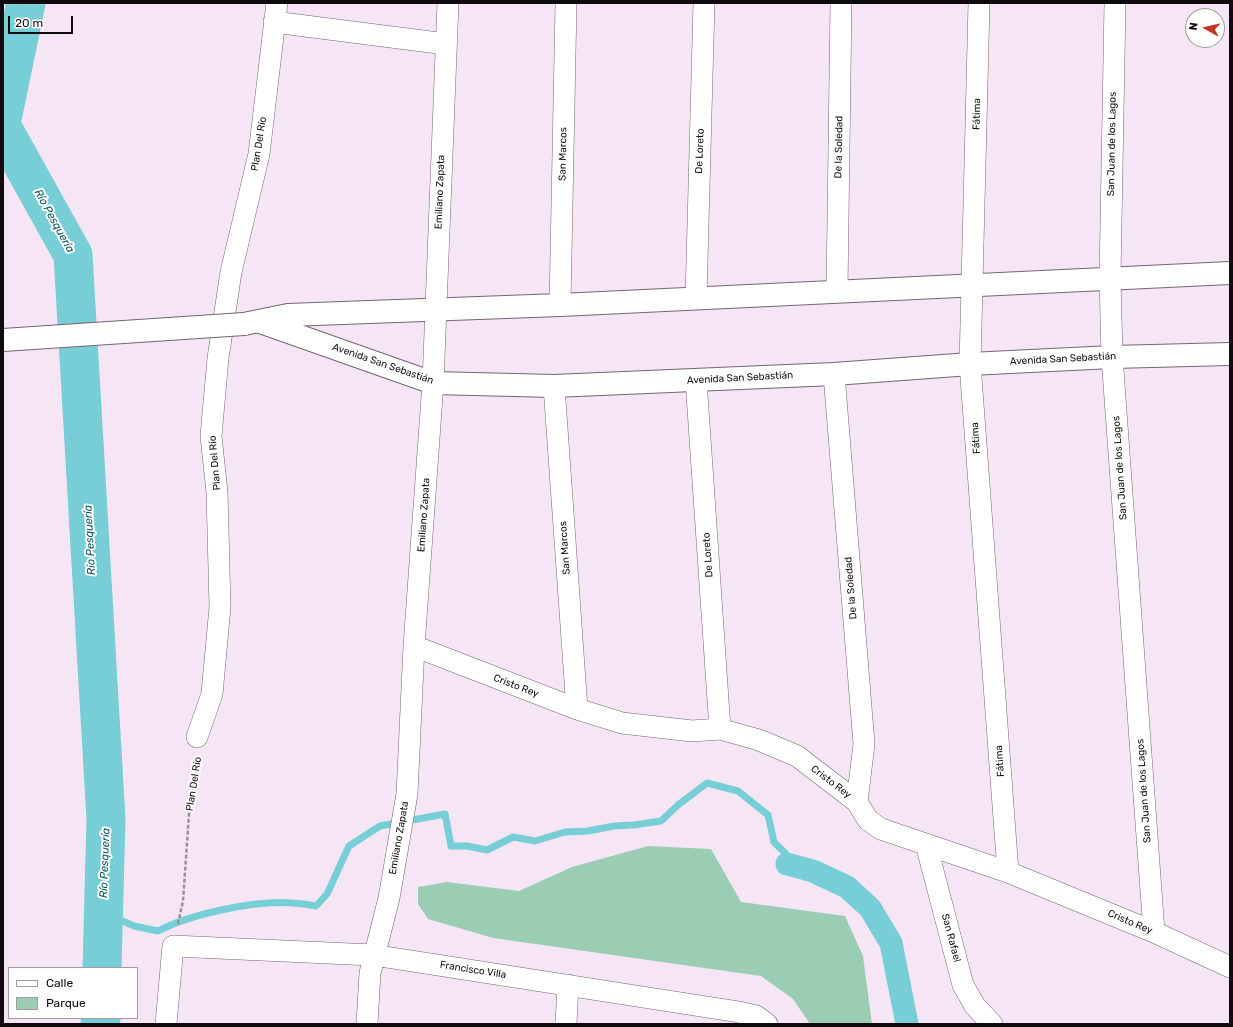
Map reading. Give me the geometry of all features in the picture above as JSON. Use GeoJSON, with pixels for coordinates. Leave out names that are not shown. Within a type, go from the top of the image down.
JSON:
{"type":"FeatureCollection","features":[{"type":"Feature","properties":{"kind":"main road","name":"Avenida San Sebastián"},"geometry":{"type":"LineString","coordinates":[[3,340],[252,323],[288,315],[560,305],[1230,273]]}},
{"type":"Feature","properties":{"kind":"main road","name":"Avenida San Sebastián"},"geometry":{"type":"LineString","coordinates":[[252,323],[433,383],[554,386],[834,374],[970,364],[1112,357],[1230,354]]}},
{"type":"Feature","properties":{"kind":"street","name":"Emiliano Zapata"},"geometry":{"type":"LineString","coordinates":[[367,1024],[370,973],[373,955],[388,898],[407,794],[414,646],[433,383],[448,3]]}},
{"type":"Feature","properties":{"kind":"street","name":"San Marcos"},"geometry":{"type":"LineString","coordinates":[[560,305],[566,3]]}},
{"type":"Feature","properties":{"kind":"street","name":"De Loreto"},"geometry":{"type":"LineString","coordinates":[[696,298],[704,3]]}},
{"type":"Feature","properties":{"kind":"street","name":"De la Soledad"},"geometry":{"type":"LineString","coordinates":[[837,291],[841,3]]}},
{"type":"Feature","properties":{"kind":"street","name":"Fátima"},"geometry":{"type":"LineString","coordinates":[[979,3],[970,364],[1008,872]]}},
{"type":"Feature","properties":{"kind":"street","name":"San Juan de los Lagos"},"geometry":{"type":"LineString","coordinates":[[1115,3],[1110,278],[1112,357],[1154,932]]}},
{"type":"Feature","properties":{"kind":"street"},"geometry":{"type":"LineString","coordinates":[[276,13],[446,44]]}},
{"type":"Feature","properties":{"kind":"street","name":"Plan Del Río"},"geometry":{"type":"LineString","coordinates":[[197,737],[212,694],[220,607],[217,492],[211,436],[218,358],[231,272],[259,154],[276,13]]}},
{"type":"Feature","properties":{"kind":"street","name":"De la Soledad"},"geometry":{"type":"LineString","coordinates":[[834,374],[864,744],[857,802]]}},
{"type":"Feature","properties":{"kind":"street","name":"De Loreto"},"geometry":{"type":"LineString","coordinates":[[696,380],[720,729]]}},
{"type":"Feature","properties":{"kind":"street","name":"San Marcos"},"geometry":{"type":"LineString","coordinates":[[554,386],[577,710]]}},
{"type":"Feature","properties":{"kind":"street","name":"Cristo Rey"},"geometry":{"type":"LineString","coordinates":[[414,646],[577,710],[622,723],[692,731],[720,729],[759,740],[796,756],[857,802],[868,820],[882,829],[1008,872],[1154,932],[1230,967]]}},
{"type":"Feature","properties":{"kind":"street","name":"San Rafael"},"geometry":{"type":"LineString","coordinates":[[926,844],[963,985],[975,1006],[992,1024]]}},
{"type":"Feature","properties":{"kind":"street"},"geometry":{"type":"LineString","coordinates":[[166,1024],[175,938]]}},
{"type":"Feature","properties":{"kind":"street","name":"Francisco Villa"},"geometry":{"type":"LineString","coordinates":[[175,938],[373,955],[568,985],[739,1018],[756,1016],[767,1024]]}},
{"type":"Feature","properties":{"kind":"street"},"geometry":{"type":"LineString","coordinates":[[566,1024],[568,985]]}},
{"type":"Feature","properties":{"kind":"path","name":"Plan Del Río"},"geometry":{"type":"LineString","coordinates":[[175,938],[183,901],[189,814],[200,753],[197,737]]}},
{"type":"Feature","properties":{"kind":"green space"},"geometry":{"type":"Polygon","coordinates":[[[648,846],[711,849],[741,902],[845,916],[863,956],[872,1024],[810,1024],[793,999],[761,976],[493,938],[428,919],[418,904],[418,887],[447,882],[519,891],[572,867],[648,846]]]}},
{"type":"Feature","properties":{"kind":"waterway","name":"Río Pesquería"},"geometry":{"type":"LineString","coordinates":[[3,114],[26,3]]}},
{"type":"Feature","properties":{"kind":"waterway","name":"Río Pesquería"},"geometry":{"type":"LineString","coordinates":[[3,129],[73,255],[106,819],[102,967]]}},
{"type":"Feature","properties":{"kind":"waterway"},"geometry":{"type":"LineString","coordinates":[[104,913],[134,926],[158,931],[188,919],[242,906],[277,903],[298,903],[316,906],[327,894],[349,846],[380,826],[445,814],[451,846],[467,846],[487,850],[513,837],[535,841],[565,832],[588,831],[614,826],[661,821],[678,805],[707,783],[738,791],[768,815],[774,842],[785,853],[787,864]]}},
{"type":"Feature","properties":{"kind":"waterway"},"geometry":{"type":"LineString","coordinates":[[787,864],[813,871],[847,887],[870,908],[891,943],[907,1024]]}},
{"type":"Feature","properties":{"kind":"waterway","name":"Río Pesquería"},"geometry":{"type":"LineString","coordinates":[[100,1024],[101,1019]]}}]}
